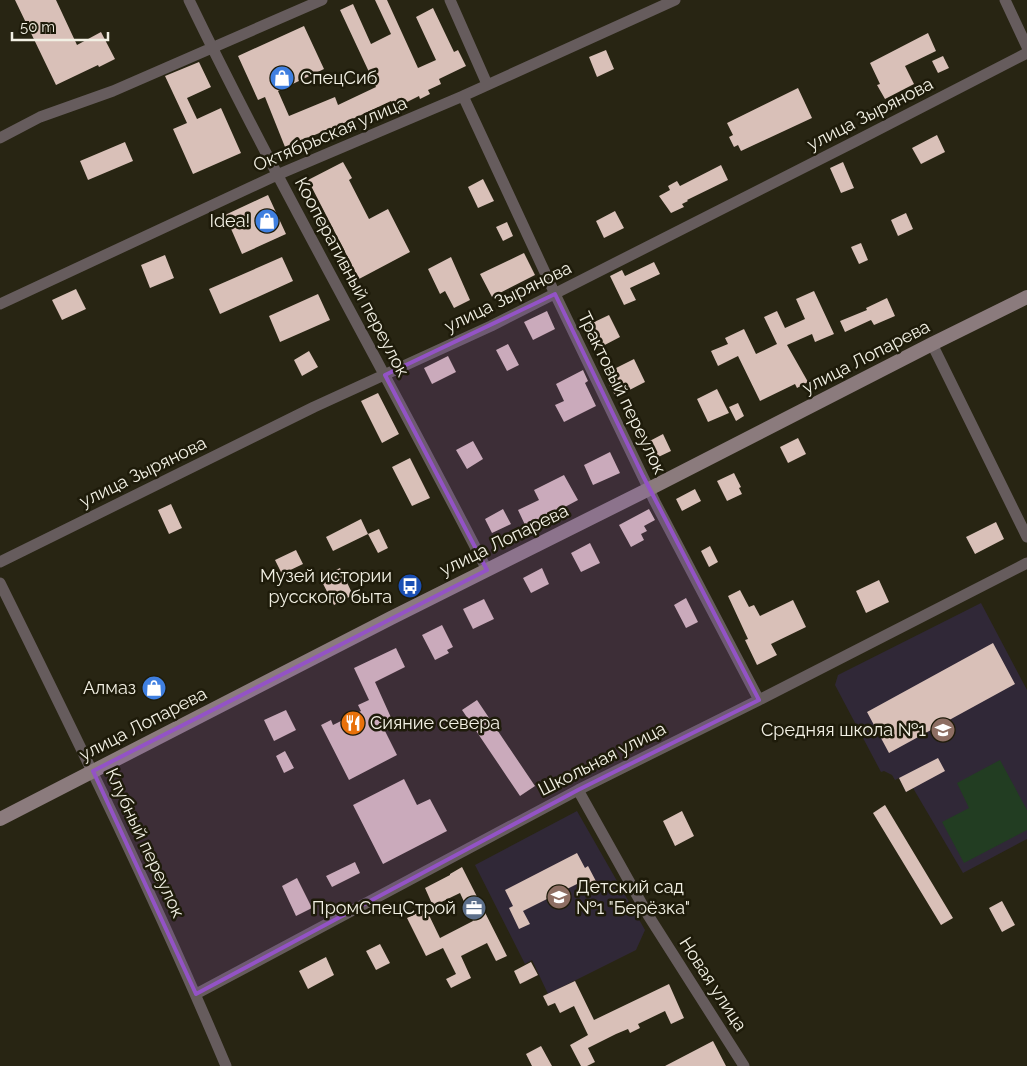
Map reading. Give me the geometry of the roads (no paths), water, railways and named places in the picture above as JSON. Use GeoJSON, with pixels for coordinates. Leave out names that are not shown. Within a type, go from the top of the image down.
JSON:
{"type":"FeatureCollection","features":[{"type":"Feature","properties":{"kind":"main road","name":"улица Лопарева"},"geometry":{"type":"LineString","coordinates":[[0,820],[487,570],[1027,297]]}},
{"type":"Feature","properties":{"kind":"street","name":"Кооперативный переулок"},"geometry":{"type":"LineString","coordinates":[[190,0],[277,175],[385,374],[487,570]]}},
{"type":"Feature","properties":{"kind":"street"},"geometry":{"type":"LineString","coordinates":[[0,138],[40,117],[113,91],[322,0]]}},
{"type":"Feature","properties":{"kind":"street"},"geometry":{"type":"LineString","coordinates":[[450,0],[487,84]]}},
{"type":"Feature","properties":{"kind":"street","name":"Октябрьская улица"},"geometry":{"type":"LineString","coordinates":[[0,304],[277,175],[463,96],[675,0]]}},
{"type":"Feature","properties":{"kind":"street"},"geometry":{"type":"LineString","coordinates":[[1004,0],[1027,47]]}},
{"type":"Feature","properties":{"kind":"street","name":"улица Зырянова"},"geometry":{"type":"LineString","coordinates":[[0,562],[314,407],[491,326],[1027,52]]}},
{"type":"Feature","properties":{"kind":"street","name":"Трактовый переулок"},"geometry":{"type":"LineString","coordinates":[[463,96],[555,294],[649,489],[760,700]]}},
{"type":"Feature","properties":{"kind":"street"},"geometry":{"type":"LineString","coordinates":[[932,344],[1027,537]]}},
{"type":"Feature","properties":{"kind":"street","name":"Школьная улица"},"geometry":{"type":"LineString","coordinates":[[196,994],[578,790],[760,700],[1027,563]]}},
{"type":"Feature","properties":{"kind":"street","name":"Клубный переулок"},"geometry":{"type":"LineString","coordinates":[[0,583],[93,771],[196,994],[226,1066]]}},
{"type":"Feature","properties":{"kind":"street","name":"Новая улица"},"geometry":{"type":"LineString","coordinates":[[578,790],[648,916],[744,1066]]}},
{"type":"Feature","properties":{"kind":"place","name":"СпецСиб"},"geometry":{"type":"Point","coordinates":[282,78]}},
{"type":"Feature","properties":{"kind":"place","name":"Idea!"},"geometry":{"type":"Point","coordinates":[267,221]}},
{"type":"Feature","properties":{"kind":"place","name":"Музей истории русского быта"},"geometry":{"type":"Point","coordinates":[410,586]}},
{"type":"Feature","properties":{"kind":"place","name":"Алмаз"},"geometry":{"type":"Point","coordinates":[154,688]}},
{"type":"Feature","properties":{"kind":"place","name":"Сияние севера"},"geometry":{"type":"Point","coordinates":[353,723]}},
{"type":"Feature","properties":{"kind":"place","name":"Средняя школа №1"},"geometry":{"type":"Point","coordinates":[943,730]}},
{"type":"Feature","properties":{"kind":"place","name":"Детский сад №1 \"Берёзка\""},"geometry":{"type":"Point","coordinates":[559,897]}},
{"type":"Feature","properties":{"kind":"place","name":"ПромСпецСтрой"},"geometry":{"type":"Point","coordinates":[474,908]}}]}
